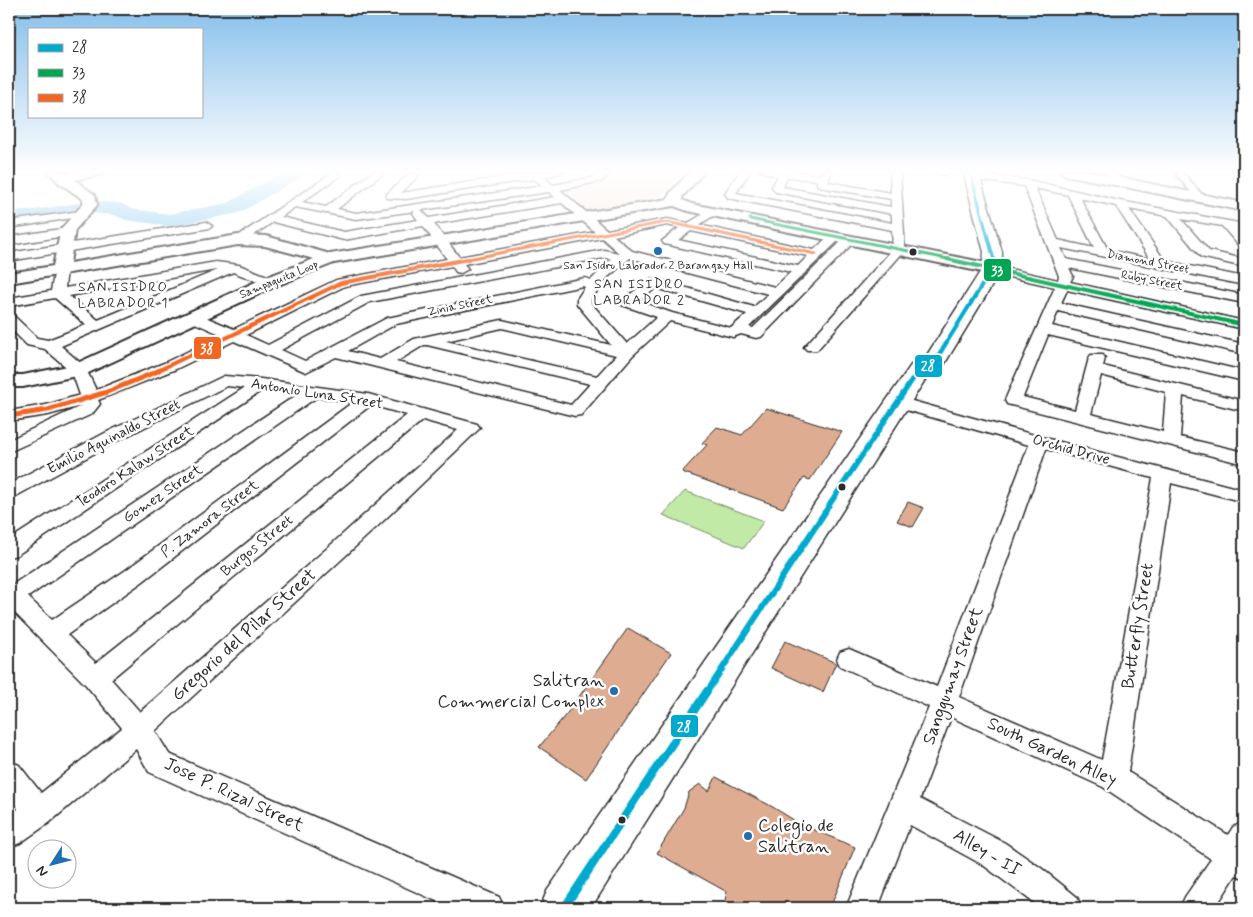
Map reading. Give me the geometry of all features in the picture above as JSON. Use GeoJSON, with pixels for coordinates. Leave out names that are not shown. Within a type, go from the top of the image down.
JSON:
{"type":"FeatureCollection","features":[{"type":"Feature","properties":{"kind":"main road"},"geometry":{"type":"LineString","coordinates":[[564,908],[919,370],[934,362],[984,267],[968,214]]}},
{"type":"Feature","properties":{"kind":"street"},"geometry":{"type":"LineString","coordinates":[[9,225],[66,214]]}},
{"type":"Feature","properties":{"kind":"street"},"geometry":{"type":"LineString","coordinates":[[57,293],[67,232],[82,214]]}},
{"type":"Feature","properties":{"kind":"street"},"geometry":{"type":"LineString","coordinates":[[238,240],[278,214]]}},
{"type":"Feature","properties":{"kind":"street"},"geometry":{"type":"LineString","coordinates":[[346,214],[356,216],[372,214]]}},
{"type":"Feature","properties":{"kind":"street"},"geometry":{"type":"LineString","coordinates":[[420,214],[502,324]]}},
{"type":"Feature","properties":{"kind":"street"},"geometry":{"type":"LineString","coordinates":[[271,218],[344,236],[476,214]]}},
{"type":"Feature","properties":{"kind":"street"},"geometry":{"type":"LineString","coordinates":[[581,214],[605,234],[625,255]]}},
{"type":"Feature","properties":{"kind":"street"},"geometry":{"type":"LineString","coordinates":[[330,260],[604,214]]}},
{"type":"Feature","properties":{"kind":"street"},"geometry":{"type":"LineString","coordinates":[[709,214],[668,241],[800,270]]}},
{"type":"Feature","properties":{"kind":"street"},"geometry":{"type":"LineString","coordinates":[[721,214],[984,267],[1244,325]]}},
{"type":"Feature","properties":{"kind":"street"},"geometry":{"type":"LineString","coordinates":[[780,226],[792,214]]}},
{"type":"Feature","properties":{"kind":"street"},"geometry":{"type":"LineString","coordinates":[[827,214],[898,228]]}},
{"type":"Feature","properties":{"kind":"street"},"geometry":{"type":"LineString","coordinates":[[812,347],[899,250],[898,214]]}},
{"type":"Feature","properties":{"kind":"street"},"geometry":{"type":"LineString","coordinates":[[1040,214],[1066,276],[1012,400],[1244,458]]}},
{"type":"Feature","properties":{"kind":"street"},"geometry":{"type":"LineString","coordinates":[[1083,214],[1103,253]]}},
{"type":"Feature","properties":{"kind":"street"},"geometry":{"type":"LineString","coordinates":[[1127,214],[1160,264]]}},
{"type":"Feature","properties":{"kind":"street"},"geometry":{"type":"LineString","coordinates":[[1171,214],[1244,227]]}},
{"type":"Feature","properties":{"kind":"street"},"geometry":{"type":"LineString","coordinates":[[1171,214],[1205,254],[1244,263]]}},
{"type":"Feature","properties":{"kind":"street"},"geometry":{"type":"LineString","coordinates":[[9,416],[48,410],[107,392],[170,366],[341,283],[666,222],[816,254]]}},
{"type":"Feature","properties":{"kind":"street"},"geometry":{"type":"LineString","coordinates":[[1226,224],[1244,244]]}},
{"type":"Feature","properties":{"kind":"street"},"geometry":{"type":"LineString","coordinates":[[9,257],[206,226]]}},
{"type":"Feature","properties":{"kind":"street"},"geometry":{"type":"LineString","coordinates":[[9,241],[67,232]]}},
{"type":"Feature","properties":{"kind":"street"},"geometry":{"type":"LineString","coordinates":[[677,266],[627,302],[667,316],[733,333],[816,254],[842,238]]}},
{"type":"Feature","properties":{"kind":"street"},"geometry":{"type":"LineString","coordinates":[[739,329],[756,334],[842,238]]}},
{"type":"Feature","properties":{"kind":"street","name":"Sampaguita Loop"},"geometry":{"type":"LineString","coordinates":[[9,278],[238,240],[266,241],[330,260]]}},
{"type":"Feature","properties":{"kind":"street","name":"Diamond Street"},"geometry":{"type":"LineString","coordinates":[[1052,243],[1244,280]]}},
{"type":"Feature","properties":{"kind":"street"},"geometry":{"type":"LineString","coordinates":[[178,249],[181,271]]}},
{"type":"Feature","properties":{"kind":"street"},"geometry":{"type":"LineString","coordinates":[[193,317],[268,350],[366,299],[604,254],[625,255],[677,266],[777,292]]}},
{"type":"Feature","properties":{"kind":"street"},"geometry":{"type":"LineString","coordinates":[[625,255],[593,286],[584,299],[584,304],[626,353]]}},
{"type":"Feature","properties":{"kind":"street","name":"Sampaguita Loop"},"geometry":{"type":"LineString","coordinates":[[9,381],[23,381],[79,370],[270,282],[330,260]]}},
{"type":"Feature","properties":{"kind":"street","name":"Ruby Street"},"geometry":{"type":"LineString","coordinates":[[1060,262],[1244,299]]}},
{"type":"Feature","properties":{"kind":"street"},"geometry":{"type":"LineString","coordinates":[[9,302],[216,266],[234,268],[270,282]]}},
{"type":"Feature","properties":{"kind":"street"},"geometry":{"type":"LineString","coordinates":[[50,345],[234,268]]}},
{"type":"Feature","properties":{"kind":"street","name":"Zinia Street"},"geometry":{"type":"LineString","coordinates":[[268,350],[306,367],[392,321],[585,282],[593,286]]}},
{"type":"Feature","properties":{"kind":"street"},"geometry":{"type":"LineString","coordinates":[[654,283],[756,312]]}},
{"type":"Feature","properties":{"kind":"street"},"geometry":{"type":"LineString","coordinates":[[57,293],[96,326]]}},
{"type":"Feature","properties":{"kind":"street"},"geometry":{"type":"LineString","coordinates":[[1054,306],[1244,349]]}},
{"type":"Feature","properties":{"kind":"street"},"geometry":{"type":"LineString","coordinates":[[334,352],[575,411],[599,380],[667,316]]}},
{"type":"Feature","properties":{"kind":"street"},"geometry":{"type":"LineString","coordinates":[[9,319],[32,342],[50,345],[79,370],[90,397],[90,408],[9,447]]}},
{"type":"Feature","properties":{"kind":"street"},"geometry":{"type":"LineString","coordinates":[[382,364],[419,342],[502,324],[626,353]]}},
{"type":"Feature","properties":{"kind":"street"},"geometry":{"type":"LineString","coordinates":[[1044,329],[1244,376]]}},
{"type":"Feature","properties":{"kind":"street"},"geometry":{"type":"LineString","coordinates":[[427,341],[599,380]]}},
{"type":"Feature","properties":{"kind":"street"},"geometry":{"type":"LineString","coordinates":[[1082,417],[1102,343]]}},
{"type":"Feature","properties":{"kind":"street"},"geometry":{"type":"LineString","coordinates":[[1094,369],[1244,406]]}},
{"type":"Feature","properties":{"kind":"street","name":"Antonio Luna Street"},"geometry":{"type":"LineString","coordinates":[[219,383],[230,381],[261,384],[368,399],[471,428]]}},
{"type":"Feature","properties":{"kind":"street","name":"Emilio Aguinaldo Street"},"geometry":{"type":"LineString","coordinates":[[9,492],[111,437],[219,383]]}},
{"type":"Feature","properties":{"kind":"street","name":"Teodoro Kalaw Street"},"geometry":{"type":"LineString","coordinates":[[9,550],[261,384]]}},
{"type":"Feature","properties":{"kind":"street"},"geometry":{"type":"LineString","coordinates":[[1171,439],[1175,388]]}},
{"type":"Feature","properties":{"kind":"street","name":"Gomez Street"},"geometry":{"type":"LineString","coordinates":[[11,594],[314,391]]}},
{"type":"Feature","properties":{"kind":"street","name":"P. Zamora Street"},"geometry":{"type":"LineString","coordinates":[[50,634],[134,576],[368,399]]}},
{"type":"Feature","properties":{"kind":"street","name":"Orchid Drive"},"geometry":{"type":"LineString","coordinates":[[898,402],[1039,442],[1244,496]]}},
{"type":"Feature","properties":{"kind":"street","name":"Burgos Street"},"geometry":{"type":"LineString","coordinates":[[95,678],[420,414]]}},
{"type":"Feature","properties":{"kind":"street","name":"Gregorio del Pilar Street"},"geometry":{"type":"LineString","coordinates":[[9,833],[39,812],[139,729],[359,533],[471,428]]}},
{"type":"Feature","properties":{"kind":"street","name":"Sanggumay Street"},"geometry":{"type":"LineString","coordinates":[[862,908],[944,702],[1039,442]]}},
{"type":"Feature","properties":{"kind":"street","name":"Butterfly Street"},"geometry":{"type":"LineString","coordinates":[[1113,778],[1163,474]]}},
{"type":"Feature","properties":{"kind":"street","name":"Jose P. Rizal Street"},"geometry":{"type":"LineString","coordinates":[[11,594],[95,678],[139,729],[159,763],[488,908]]}},
{"type":"Feature","properties":{"kind":"street","name":"South Garden Alley"},"geometry":{"type":"LineString","coordinates":[[849,659],[1113,778],[1241,852]]}},
{"type":"Feature","properties":{"kind":"street"},"geometry":{"type":"LineString","coordinates":[[9,774],[39,812]]}},
{"type":"Feature","properties":{"kind":"street","name":"Alley - II"},"geometry":{"type":"LineString","coordinates":[[904,806],[994,854],[1030,879],[1066,908]]}},
{"type":"Feature","properties":{"kind":"street"},"geometry":{"type":"LineString","coordinates":[[1196,908],[1241,852]]}},
{"type":"Feature","properties":{"kind":"green space"},"geometry":{"type":"Polygon","coordinates":[[[685,491],[764,521],[744,548],[663,515],[685,491]]]}},
{"type":"Feature","properties":{"kind":"building"},"geometry":{"type":"Polygon","coordinates":[[[766,408],[842,432],[810,480],[804,478],[783,508],[682,472],[707,445],[702,443],[717,427],[742,435],[766,408]]]}},
{"type":"Feature","properties":{"kind":"building"},"geometry":{"type":"Polygon","coordinates":[[[908,502],[924,508],[913,527],[897,521],[908,502]]]}},
{"type":"Feature","properties":{"kind":"building","name":"Salitran Commercial Complex"},"geometry":{"type":"Polygon","coordinates":[[[628,628],[671,653],[586,779],[539,747],[568,712],[628,628]]]}},
{"type":"Feature","properties":{"kind":"building"},"geometry":{"type":"Polygon","coordinates":[[[785,641],[836,663],[823,692],[771,668],[785,641]]]}},
{"type":"Feature","properties":{"kind":"building","name":"Colegio de Salitran"},"geometry":{"type":"Polygon","coordinates":[[[716,777],[802,825],[855,847],[830,908],[723,908],[727,892],[657,853],[684,808],[689,792],[700,784],[709,791],[716,777]]]}},
{"type":"Feature","properties":{"kind":"waterway"},"geometry":{"type":"LineString","coordinates":[[9,217],[48,214]]}},
{"type":"Feature","properties":{"kind":"waterway"},"geometry":{"type":"LineString","coordinates":[[126,214],[169,220],[203,214]]}},
{"type":"Feature","properties":{"kind":"transit line","name":"28"},"geometry":{"type":"LineString","coordinates":[[564,908],[919,370],[934,363],[992,269],[993,252],[982,214]]}},
{"type":"Feature","properties":{"kind":"transit line","name":"33"},"geometry":{"type":"LineString","coordinates":[[750,219],[976,265],[1244,325]]}},
{"type":"Feature","properties":{"kind":"transit line","name":"38"},"geometry":{"type":"LineString","coordinates":[[9,416],[48,410],[107,392],[170,366],[341,283],[667,222],[816,254]]}},
{"type":"Feature","properties":{"kind":"place","name":"San Isidro Labrador 2 Barangay Hall"},"geometry":{"type":"Point","coordinates":[658,251]}},
{"type":"Feature","properties":{"kind":"place","name":"Salitran Commercial Complex"},"geometry":{"type":"Point","coordinates":[614,691]}},
{"type":"Feature","properties":{"kind":"place","name":"Colegio de Salitran"},"geometry":{"type":"Point","coordinates":[748,836]}},
{"type":"Feature","properties":{"kind":"district","name":"SAN ISIDRO LABRADOR 2"},"geometry":{"type":"Point","coordinates":[639,292]}},
{"type":"Feature","properties":{"kind":"district","name":"SAN ISIDRO LABRADOR 1"},"geometry":{"type":"Point","coordinates":[123,296]}}]}
